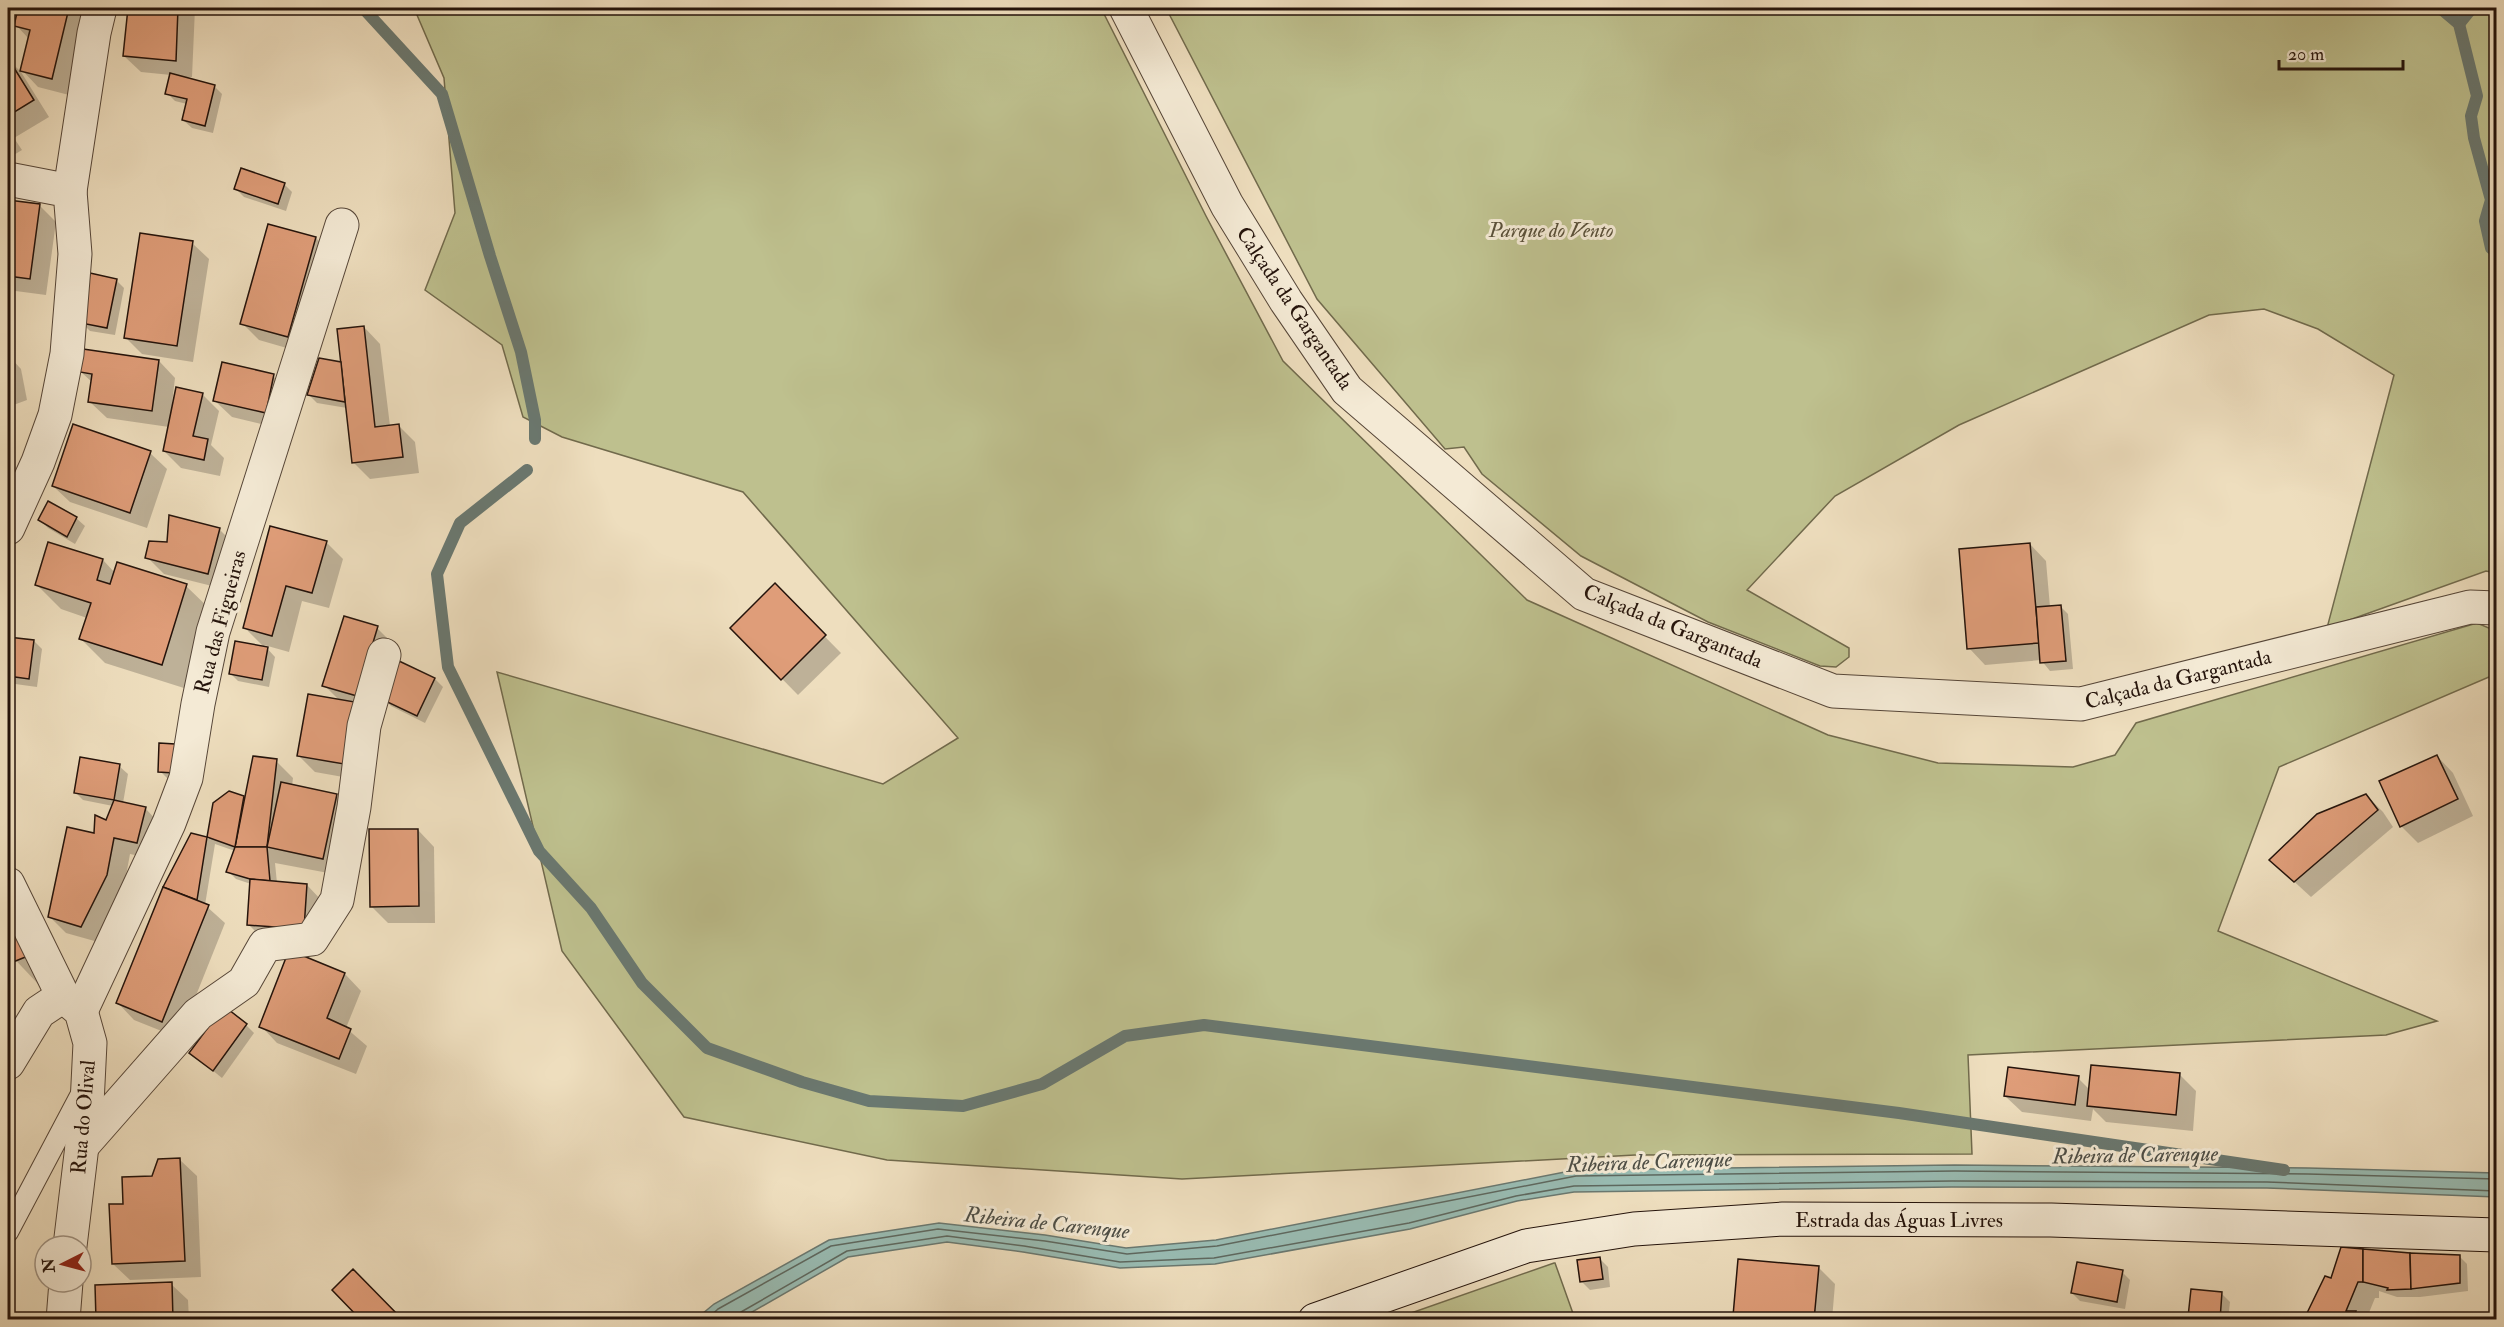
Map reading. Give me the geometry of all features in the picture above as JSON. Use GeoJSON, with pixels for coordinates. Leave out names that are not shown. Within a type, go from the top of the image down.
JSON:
{"type":"FeatureCollection","features":[{"type":"Feature","properties":{"kind":"street"},"geometry":{"type":"LineString","coordinates":[[12,508],[38,462],[55,414],[67,354],[75,254],[70,191],[99,8]]}},
{"type":"Feature","properties":{"kind":"street","name":"Calçada da Gargantada"},"geometry":{"type":"LineString","coordinates":[[1126,8],[1227,205],[1286,301],[1347,390],[1584,594],[1833,691],[2082,704],[2470,607],[2496,608]]}},
{"type":"Feature","properties":{"kind":"street"},"geometry":{"type":"LineString","coordinates":[[8,179],[70,191]]}},
{"type":"Feature","properties":{"kind":"street","name":"Rua das Figueiras"},"geometry":{"type":"LineString","coordinates":[[72,1004],[169,823],[186,778],[213,632],[342,225]]}},
{"type":"Feature","properties":{"kind":"street"},"geometry":{"type":"LineString","coordinates":[[82,1146],[198,1014],[244,982],[265,945],[312,939],[337,900],[354,807],[364,726],[384,655]]}},
{"type":"Feature","properties":{"kind":"street","name":"Rua do Olival"},"geometry":{"type":"LineString","coordinates":[[8,884],[72,1004],[90,1043],[82,1146],[71,1234]]}},
{"type":"Feature","properties":{"kind":"street"},"geometry":{"type":"LineString","coordinates":[[8,1063],[39,1012],[72,1004]]}},
{"type":"Feature","properties":{"kind":"street","name":"Estrada das Águas Livres"},"geometry":{"type":"LineString","coordinates":[[1315,1320],[1526,1246],[1634,1229],[1783,1219],[2040,1220],[2496,1235]]}},
{"type":"Feature","properties":{"kind":"street"},"geometry":{"type":"LineString","coordinates":[[63,1320],[65,1294]]}},
{"type":"Feature","properties":{"kind":"lane"},"geometry":{"type":"LineString","coordinates":[[8,1232],[88,1082]]}},
{"type":"Feature","properties":{"kind":"green space"},"geometry":{"type":"Polygon","coordinates":[[[414,8],[1101,8],[1206,216],[1283,361],[1527,600],[1828,735],[1938,763],[2073,767],[2115,755],[2136,723],[2477,623],[2496,631],[2496,674],[2279,767],[2218,931],[2437,1021],[2386,1035],[1968,1055],[1972,1154],[1635,1155],[1182,1179],[887,1160],[684,1117],[562,951],[497,672],[883,784],[958,738],[743,492],[562,437],[523,417],[502,345],[425,290],[455,213],[444,78],[414,8]]]}},
{"type":"Feature","properties":{"kind":"green space","name":"Parque do Vento"},"geometry":{"type":"Polygon","coordinates":[[[1166,8],[2496,8],[2496,573],[2486,571],[2327,628],[2394,375],[2318,329],[2264,309],[2209,315],[1959,425],[1835,496],[1747,590],[1849,648],[1849,657],[1836,667],[1820,666],[1708,622],[1581,556],[1482,474],[1464,447],[1445,449],[1317,299],[1166,8]]]}},
{"type":"Feature","properties":{"kind":"green space"},"geometry":{"type":"Polygon","coordinates":[[[1554,1263],[1575,1319],[1394,1319],[1554,1263]]]}},
{"type":"Feature","properties":{"kind":"water"},"geometry":{"type":"Polygon","coordinates":[[[1955,1165],[2308,1168],[2496,1173],[2496,1197],[2267,1188],[1952,1187],[1574,1192],[1517,1201],[1410,1229],[1215,1264],[1120,1268],[947,1242],[848,1257],[740,1319],[696,1319],[714,1304],[829,1240],[939,1223],[1045,1235],[1126,1248],[1216,1240],[1575,1170],[1955,1165]]]}},
{"type":"Feature","properties":{"kind":"building"},"geometry":{"type":"Polygon","coordinates":[[[18,8],[69,8],[52,79],[20,71],[30,30],[14,26],[18,8]]]}},
{"type":"Feature","properties":{"kind":"building"},"geometry":{"type":"Polygon","coordinates":[[[128,8],[178,8],[176,61],[123,56],[128,8]]]}},
{"type":"Feature","properties":{"kind":"building"},"geometry":{"type":"Polygon","coordinates":[[[8,58],[34,100],[8,116],[8,58]]]}},
{"type":"Feature","properties":{"kind":"building"},"geometry":{"type":"Polygon","coordinates":[[[170,73],[215,85],[205,126],[182,120],[187,99],[165,94],[170,73]]]}},
{"type":"Feature","properties":{"kind":"building"},"geometry":{"type":"Polygon","coordinates":[[[241,168],[285,183],[278,204],[234,189],[241,168]]]}},
{"type":"Feature","properties":{"kind":"building"},"geometry":{"type":"Polygon","coordinates":[[[8,200],[40,204],[30,279],[8,276],[8,200]]]}},
{"type":"Feature","properties":{"kind":"building"},"geometry":{"type":"Polygon","coordinates":[[[268,224],[316,237],[288,337],[240,324],[268,224]]]}},
{"type":"Feature","properties":{"kind":"building"},"geometry":{"type":"Polygon","coordinates":[[[140,233],[193,241],[177,346],[124,338],[140,233]]]}},
{"type":"Feature","properties":{"kind":"building"},"geometry":{"type":"Polygon","coordinates":[[[90,273],[117,279],[107,328],[81,323],[90,273]]]}},
{"type":"Feature","properties":{"kind":"building"},"geometry":{"type":"Polygon","coordinates":[[[364,326],[375,427],[399,424],[403,457],[352,463],[337,329],[364,326]]]}},
{"type":"Feature","properties":{"kind":"building"},"geometry":{"type":"Polygon","coordinates":[[[83,349],[159,360],[152,411],[88,402],[92,374],[80,372],[83,349]]]}},
{"type":"Feature","properties":{"kind":"building"},"geometry":{"type":"Polygon","coordinates":[[[319,358],[341,362],[345,402],[307,395],[319,358]]]}},
{"type":"Feature","properties":{"kind":"building"},"geometry":{"type":"Polygon","coordinates":[[[222,362],[274,374],[266,413],[213,401],[222,362]]]}},
{"type":"Feature","properties":{"kind":"building"},"geometry":{"type":"Polygon","coordinates":[[[176,387],[203,393],[193,436],[208,439],[204,460],[163,451],[176,387]]]}},
{"type":"Feature","properties":{"kind":"building"},"geometry":{"type":"Polygon","coordinates":[[[73,424],[151,451],[130,513],[52,486],[73,424]]]}},
{"type":"Feature","properties":{"kind":"building"},"geometry":{"type":"Polygon","coordinates":[[[48,501],[77,517],[67,537],[38,520],[48,501]]]}},
{"type":"Feature","properties":{"kind":"building"},"geometry":{"type":"Polygon","coordinates":[[[169,515],[220,528],[208,574],[145,558],[149,541],[167,542],[169,515]]]}},
{"type":"Feature","properties":{"kind":"building"},"geometry":{"type":"Polygon","coordinates":[[[270,526],[327,541],[312,593],[286,586],[272,636],[243,628],[270,526]]]}},
{"type":"Feature","properties":{"kind":"building"},"geometry":{"type":"Polygon","coordinates":[[[48,542],[103,559],[97,580],[110,584],[117,562],[187,584],[162,665],[79,639],[91,603],[35,585],[48,542]]]}},
{"type":"Feature","properties":{"kind":"building"},"geometry":{"type":"Polygon","coordinates":[[[2030,543],[2039,643],[1967,649],[1959,549],[2030,543]]]}},
{"type":"Feature","properties":{"kind":"building"},"geometry":{"type":"Polygon","coordinates":[[[775,583],[826,635],[781,680],[730,628],[775,583]]]}},
{"type":"Feature","properties":{"kind":"building"},"geometry":{"type":"Polygon","coordinates":[[[2061,605],[2066,661],[2040,663],[2036,607],[2061,605]]]}},
{"type":"Feature","properties":{"kind":"building"},"geometry":{"type":"Polygon","coordinates":[[[344,616],[378,626],[357,696],[322,686],[344,616]]]}},
{"type":"Feature","properties":{"kind":"building"},"geometry":{"type":"Polygon","coordinates":[[[8,637],[34,640],[29,679],[8,676],[8,637]]]}},
{"type":"Feature","properties":{"kind":"building"},"geometry":{"type":"Polygon","coordinates":[[[235,641],[268,647],[262,680],[229,674],[235,641]]]}},
{"type":"Feature","properties":{"kind":"building"},"geometry":{"type":"Polygon","coordinates":[[[399,661],[435,678],[417,716],[381,699],[399,661]]]}},
{"type":"Feature","properties":{"kind":"building"},"geometry":{"type":"Polygon","coordinates":[[[308,694],[355,702],[344,764],[297,756],[308,694]]]}},
{"type":"Feature","properties":{"kind":"building"},"geometry":{"type":"Polygon","coordinates":[[[159,743],[175,744],[174,773],[158,772],[159,743]]]}},
{"type":"Feature","properties":{"kind":"building"},"geometry":{"type":"Polygon","coordinates":[[[2437,755],[2458,799],[2400,827],[2379,781],[2437,755]]]}},
{"type":"Feature","properties":{"kind":"building"},"geometry":{"type":"Polygon","coordinates":[[[253,756],[277,759],[267,847],[235,847],[253,756]]]}},
{"type":"Feature","properties":{"kind":"building"},"geometry":{"type":"Polygon","coordinates":[[[80,757],[120,764],[114,800],[74,793],[80,757]]]}},
{"type":"Feature","properties":{"kind":"building"},"geometry":{"type":"Polygon","coordinates":[[[281,782],[337,794],[323,859],[267,847],[281,782]]]}},
{"type":"Feature","properties":{"kind":"building"},"geometry":{"type":"Polygon","coordinates":[[[229,791],[244,796],[235,847],[207,837],[213,803],[229,791]]]}},
{"type":"Feature","properties":{"kind":"building"},"geometry":{"type":"Polygon","coordinates":[[[2366,794],[2378,810],[2294,882],[2269,860],[2317,814],[2366,794]]]}},
{"type":"Feature","properties":{"kind":"building"},"geometry":{"type":"Polygon","coordinates":[[[114,800],[146,807],[137,843],[114,838],[107,875],[81,927],[48,917],[67,827],[94,833],[95,815],[106,820],[114,800]]]}},
{"type":"Feature","properties":{"kind":"building"},"geometry":{"type":"Polygon","coordinates":[[[369,829],[418,829],[419,906],[370,907],[369,829]]]}},
{"type":"Feature","properties":{"kind":"building"},"geometry":{"type":"Polygon","coordinates":[[[191,833],[207,837],[197,900],[163,887],[191,833]]]}},
{"type":"Feature","properties":{"kind":"building"},"geometry":{"type":"Polygon","coordinates":[[[235,847],[267,847],[270,881],[250,879],[226,872],[235,847]]]}},
{"type":"Feature","properties":{"kind":"building"},"geometry":{"type":"Polygon","coordinates":[[[250,879],[307,884],[304,929],[247,925],[250,879]]]}},
{"type":"Feature","properties":{"kind":"building"},"geometry":{"type":"Polygon","coordinates":[[[163,887],[209,905],[162,1022],[116,1003],[163,887]]]}},
{"type":"Feature","properties":{"kind":"building"},"geometry":{"type":"Polygon","coordinates":[[[8,906],[28,956],[13,962],[8,954],[8,906]]]}},
{"type":"Feature","properties":{"kind":"building"},"geometry":{"type":"Polygon","coordinates":[[[289,950],[345,973],[327,1018],[351,1029],[339,1059],[259,1027],[289,950]]]}},
{"type":"Feature","properties":{"kind":"building"},"geometry":{"type":"Polygon","coordinates":[[[224,1006],[247,1024],[213,1071],[189,1053],[224,1006]]]}},
{"type":"Feature","properties":{"kind":"building"},"geometry":{"type":"Polygon","coordinates":[[[2091,1065],[2180,1073],[2176,1115],[2087,1106],[2091,1065]]]}},
{"type":"Feature","properties":{"kind":"building"},"geometry":{"type":"Polygon","coordinates":[[[2008,1067],[2079,1076],[2075,1105],[2004,1096],[2008,1067]]]}},
{"type":"Feature","properties":{"kind":"building"},"geometry":{"type":"Polygon","coordinates":[[[180,1158],[185,1261],[112,1264],[109,1204],[123,1204],[122,1177],[152,1176],[158,1159],[180,1158]]]}},
{"type":"Feature","properties":{"kind":"building"},"geometry":{"type":"Polygon","coordinates":[[[2341,1247],[2363,1249],[2363,1282],[2358,1282],[2346,1311],[2356,1311],[2354,1320],[2327,1320],[2307,1313],[2325,1276],[2331,1278],[2341,1247]]]}},
{"type":"Feature","properties":{"kind":"building"},"geometry":{"type":"Polygon","coordinates":[[[2363,1249],[2410,1253],[2411,1289],[2387,1290],[2388,1288],[2363,1282],[2363,1249]]]}},
{"type":"Feature","properties":{"kind":"building"},"geometry":{"type":"Polygon","coordinates":[[[2410,1253],[2460,1255],[2460,1283],[2411,1289],[2410,1253]]]}},
{"type":"Feature","properties":{"kind":"building"},"geometry":{"type":"Polygon","coordinates":[[[1600,1257],[1603,1279],[1580,1282],[1577,1260],[1600,1257]]]}},
{"type":"Feature","properties":{"kind":"building"},"geometry":{"type":"Polygon","coordinates":[[[1738,1259],[1819,1266],[1814,1320],[1733,1316],[1738,1259]]]}},
{"type":"Feature","properties":{"kind":"building"},"geometry":{"type":"Polygon","coordinates":[[[2077,1262],[2123,1270],[2117,1302],[2071,1293],[2077,1262]]]}},
{"type":"Feature","properties":{"kind":"building"},"geometry":{"type":"Polygon","coordinates":[[[353,1269],[403,1320],[361,1320],[332,1290],[353,1269]]]}},
{"type":"Feature","properties":{"kind":"building"},"geometry":{"type":"Polygon","coordinates":[[[172,1282],[173,1320],[96,1320],[95,1285],[172,1282]]]}},
{"type":"Feature","properties":{"kind":"building"},"geometry":{"type":"Polygon","coordinates":[[[2191,1289],[2222,1292],[2220,1320],[2188,1317],[2191,1289]]]}},
{"type":"Feature","properties":{"kind":"waterway"},"geometry":{"type":"LineString","coordinates":[[363,8],[442,94],[521,352],[535,420],[535,439]]}},
{"type":"Feature","properties":{"kind":"waterway"},"geometry":{"type":"LineString","coordinates":[[2440,8],[2459,24],[2477,96],[2471,116],[2474,138],[2491,200],[2485,221],[2491,248],[2496,252]]}},
{"type":"Feature","properties":{"kind":"waterway"},"geometry":{"type":"LineString","coordinates":[[2459,24],[2472,8]]}},
{"type":"Feature","properties":{"kind":"waterway","name":"Ribeira de Carenque"},"geometry":{"type":"LineString","coordinates":[[527,470],[460,523],[437,574],[448,667],[539,851],[591,908],[642,983],[707,1048],[802,1082],[869,1101],[963,1106],[1042,1084],[1125,1036],[1204,1025],[1899,1113],[2284,1170]]}}]}
